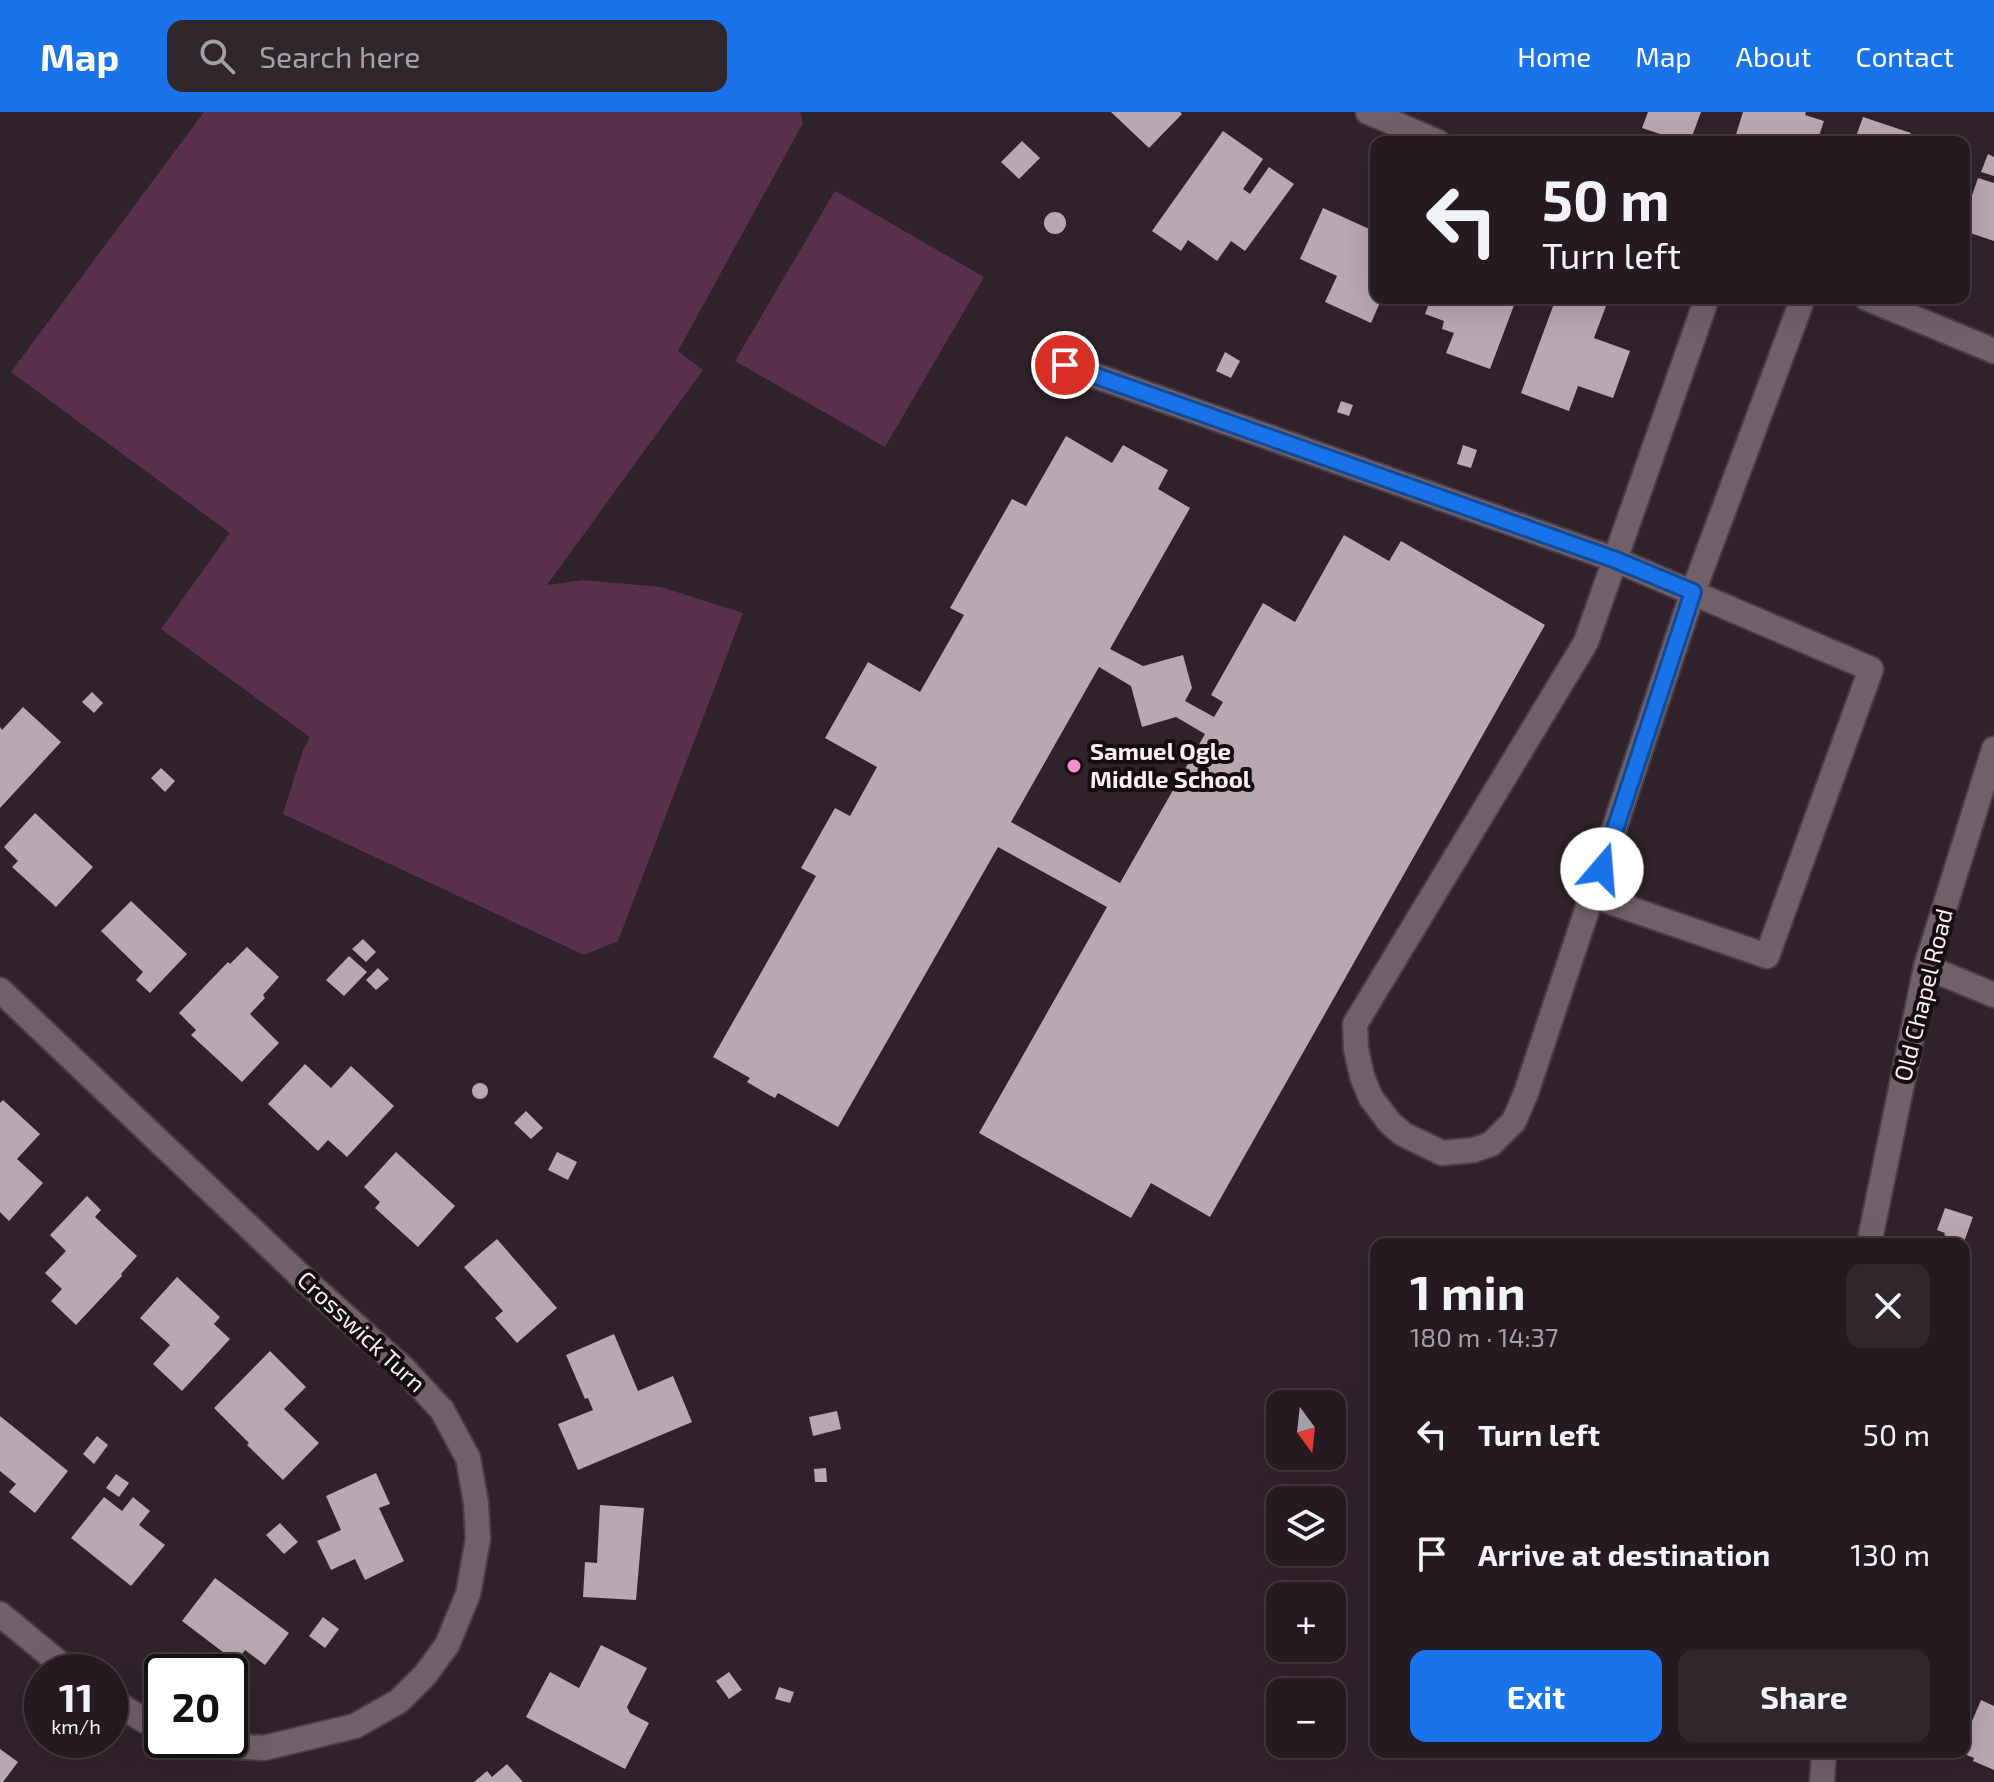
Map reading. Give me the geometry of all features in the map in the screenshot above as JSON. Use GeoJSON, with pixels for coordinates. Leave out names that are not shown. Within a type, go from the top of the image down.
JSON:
{"type":"FeatureCollection","features":[{"type":"Feature","properties":{"kind":"street"},"geometry":{"type":"LineString","coordinates":[[1368,112],[1424,136]]}},
{"type":"Feature","properties":{"kind":"street"},"geometry":{"type":"LineString","coordinates":[[1705,304],[1586,642],[1355,1024],[1356,1049],[1371,1098],[1390,1123],[1403,1134],[1442,1153],[1474,1150],[1491,1144],[1514,1121],[1526,1093],[1693,592],[1801,304]]}},
{"type":"Feature","properties":{"kind":"street"},"geometry":{"type":"LineString","coordinates":[[1880,304],[1994,351]]}},
{"type":"Feature","properties":{"kind":"street"},"geometry":{"type":"LineString","coordinates":[[1065,365],[1616,560],[1871,669],[1767,956],[1593,896]]}},
{"type":"Feature","properties":{"kind":"street","name":"Old Chapel Road"},"geometry":{"type":"LineString","coordinates":[[1870,1238],[1926,967],[1994,749]]}},
{"type":"Feature","properties":{"kind":"street"},"geometry":{"type":"LineString","coordinates":[[1926,967],[1994,995]]}},
{"type":"Feature","properties":{"kind":"street","name":"Crosswick Turn"},"geometry":{"type":"LineString","coordinates":[[0,990],[307,1282],[404,1369],[442,1410],[468,1458],[476,1503],[478,1539],[468,1594],[447,1645],[425,1675],[399,1701],[355,1726],[264,1748],[248,1747]]}},
{"type":"Feature","properties":{"kind":"street"},"geometry":{"type":"LineString","coordinates":[[0,1614],[48,1654]]}},
{"type":"Feature","properties":{"kind":"street"},"geometry":{"type":"LineString","coordinates":[[1822,1782],[1824,1758]]}},
{"type":"Feature","properties":{"kind":"shaded area"},"geometry":{"type":"Polygon","coordinates":[[[204,112],[800,112],[803,123],[678,351],[703,370],[547,585],[583,580],[661,587],[743,613],[618,941],[584,955],[283,814],[310,737],[161,629],[230,533],[11,372],[204,112]]]}},
{"type":"Feature","properties":{"kind":"shaded area"},"geometry":{"type":"Polygon","coordinates":[[[835,191],[984,277],[885,447],[735,361],[835,191]]]}},
{"type":"Feature","properties":{"kind":"building"},"geometry":{"type":"Polygon","coordinates":[[[1111,112],[1180,112],[1182,114],[1149,148],[1111,112]]]}},
{"type":"Feature","properties":{"kind":"building"},"geometry":{"type":"Polygon","coordinates":[[[1648,112],[1701,112],[1692,136],[1666,136],[1642,128],[1648,112]]]}},
{"type":"Feature","properties":{"kind":"building"},"geometry":{"type":"Polygon","coordinates":[[[1743,112],[1806,112],[1805,115],[1824,121],[1819,136],[1736,136],[1743,112]]]}},
{"type":"Feature","properties":{"kind":"building"},"geometry":{"type":"Polygon","coordinates":[[[1863,117],[1911,133],[1910,136],[1856,136],[1863,117]]]}},
{"type":"Feature","properties":{"kind":"building"},"geometry":{"type":"Polygon","coordinates":[[[1223,131],[1263,159],[1243,189],[1250,194],[1269,167],[1294,184],[1245,251],[1231,241],[1217,261],[1188,240],[1181,251],[1152,231],[1223,131]]]}},
{"type":"Feature","properties":{"kind":"building"},"geometry":{"type":"Polygon","coordinates":[[[1022,141],[1040,158],[1019,179],[1001,162],[1022,141]]]}},
{"type":"Feature","properties":{"kind":"building"},"geometry":{"type":"Polygon","coordinates":[[[1988,154],[1994,157],[1994,176],[1981,172],[1988,154]]]}},
{"type":"Feature","properties":{"kind":"building"},"geometry":{"type":"Polygon","coordinates":[[[1978,178],[1994,183],[1994,241],[1970,233],[1970,201],[1978,178]]]}},
{"type":"Feature","properties":{"kind":"building"},"geometry":{"type":"Polygon","coordinates":[[[1323,208],[1370,229],[1370,304],[1379,304],[1371,323],[1325,302],[1337,276],[1300,259],[1323,208]]]}},
{"type":"Feature","properties":{"kind":"building"},"geometry":{"type":"Polygon","coordinates":[[[1055,212],[1063,215],[1066,223],[1063,231],[1055,234],[1047,231],[1044,223],[1047,215],[1055,212]]]}},
{"type":"Feature","properties":{"kind":"building"},"geometry":{"type":"Polygon","coordinates":[[[1429,304],[1514,304],[1490,369],[1446,353],[1454,333],[1442,329],[1444,321],[1425,314],[1429,304]]]}},
{"type":"Feature","properties":{"kind":"building"},"geometry":{"type":"Polygon","coordinates":[[[1554,304],[1606,306],[1594,338],[1630,351],[1613,398],[1578,386],[1569,411],[1521,393],[1554,304]]]}},
{"type":"Feature","properties":{"kind":"building"},"geometry":{"type":"Polygon","coordinates":[[[1225,352],[1240,361],[1231,378],[1216,371],[1225,352]]]}},
{"type":"Feature","properties":{"kind":"building"},"geometry":{"type":"Polygon","coordinates":[[[1341,401],[1353,405],[1349,416],[1337,412],[1341,401]]]}},
{"type":"Feature","properties":{"kind":"building"},"geometry":{"type":"Polygon","coordinates":[[[1066,436],[1112,463],[1123,445],[1168,470],[1158,489],[1190,508],[1110,649],[1143,666],[1183,655],[1192,688],[1185,701],[1214,717],[1223,702],[1211,695],[1263,603],[1295,622],[1344,535],[1389,561],[1401,541],[1545,625],[1210,1217],[1151,1183],[1131,1218],[979,1133],[1107,907],[998,847],[838,1127],[778,1093],[775,1098],[771,1096],[747,1082],[750,1078],[713,1057],[816,876],[801,868],[835,808],[850,816],[877,767],[825,738],[868,662],[920,692],[964,615],[950,608],[1012,499],[1026,506],[1066,436]],[[1099,667],[1011,822],[1120,883],[1205,734],[1176,717],[1142,727],[1131,686],[1099,667]]]}},
{"type":"Feature","properties":{"kind":"building"},"geometry":{"type":"Polygon","coordinates":[[[1463,445],[1477,450],[1471,468],[1457,464],[1463,445]]]}},
{"type":"Feature","properties":{"kind":"building"},"geometry":{"type":"Polygon","coordinates":[[[92,692],[103,703],[94,713],[82,702],[92,692]]]}},
{"type":"Feature","properties":{"kind":"building"},"geometry":{"type":"Polygon","coordinates":[[[23,707],[61,742],[0,808],[0,727],[2,730],[23,707]]]}},
{"type":"Feature","properties":{"kind":"building"},"geometry":{"type":"Polygon","coordinates":[[[161,768],[175,781],[165,792],[151,778],[161,768]]]}},
{"type":"Feature","properties":{"kind":"building"},"geometry":{"type":"Polygon","coordinates":[[[35,813],[93,867],[56,907],[12,867],[18,861],[4,847],[35,813]]]}},
{"type":"Feature","properties":{"kind":"building"},"geometry":{"type":"Polygon","coordinates":[[[131,901],[187,954],[150,993],[136,980],[143,972],[101,931],[131,901]]]}},
{"type":"Feature","properties":{"kind":"building"},"geometry":{"type":"Polygon","coordinates":[[[363,939],[376,952],[366,962],[352,949],[363,939]]]}},
{"type":"Feature","properties":{"kind":"building"},"geometry":{"type":"Polygon","coordinates":[[[247,947],[279,977],[250,1014],[279,1043],[242,1082],[191,1035],[196,1030],[179,1013],[228,962],[230,964],[247,947]]]}},
{"type":"Feature","properties":{"kind":"building"},"geometry":{"type":"Polygon","coordinates":[[[349,956],[367,972],[344,996],[326,980],[349,956]]]}},
{"type":"Feature","properties":{"kind":"building"},"geometry":{"type":"Polygon","coordinates":[[[378,968],[389,979],[376,990],[366,980],[378,968]]]}},
{"type":"Feature","properties":{"kind":"building"},"geometry":{"type":"Polygon","coordinates":[[[305,1064],[331,1088],[351,1066],[394,1106],[347,1157],[328,1140],[318,1151],[268,1104],[305,1064]]]}},
{"type":"Feature","properties":{"kind":"building"},"geometry":{"type":"Polygon","coordinates":[[[480,1083],[486,1085],[486,1097],[480,1099],[474,1097],[472,1091],[474,1085],[480,1083]]]}},
{"type":"Feature","properties":{"kind":"building"},"geometry":{"type":"Polygon","coordinates":[[[3,1100],[40,1134],[17,1159],[43,1183],[9,1221],[0,1212],[0,1103],[3,1100]]]}},
{"type":"Feature","properties":{"kind":"building"},"geometry":{"type":"Polygon","coordinates":[[[526,1111],[543,1128],[531,1139],[514,1123],[526,1111]]]}},
{"type":"Feature","properties":{"kind":"building"},"geometry":{"type":"Polygon","coordinates":[[[396,1152],[455,1206],[418,1247],[375,1208],[380,1202],[364,1187],[396,1152]]]}},
{"type":"Feature","properties":{"kind":"building"},"geometry":{"type":"Polygon","coordinates":[[[557,1152],[577,1162],[568,1180],[548,1170],[557,1152]]]}},
{"type":"Feature","properties":{"kind":"building"},"geometry":{"type":"Polygon","coordinates":[[[87,1196],[101,1210],[95,1217],[137,1256],[76,1325],[51,1301],[62,1289],[45,1273],[66,1251],[50,1235],[87,1196]]]}},
{"type":"Feature","properties":{"kind":"building"},"geometry":{"type":"Polygon","coordinates":[[[1945,1208],[1973,1217],[1965,1238],[1953,1238],[1937,1230],[1945,1208]]]}},
{"type":"Feature","properties":{"kind":"building"},"geometry":{"type":"Polygon","coordinates":[[[497,1239],[557,1308],[517,1343],[495,1318],[503,1311],[464,1267],[497,1239]]]}},
{"type":"Feature","properties":{"kind":"building"},"geometry":{"type":"Polygon","coordinates":[[[177,1277],[220,1317],[214,1324],[230,1339],[182,1391],[153,1364],[170,1345],[140,1318],[177,1277]]]}},
{"type":"Feature","properties":{"kind":"building"},"geometry":{"type":"Polygon","coordinates":[[[614,1334],[638,1391],[673,1376],[692,1422],[578,1470],[558,1424],[593,1410],[566,1355],[614,1334]]]}},
{"type":"Feature","properties":{"kind":"building"},"geometry":{"type":"Polygon","coordinates":[[[270,1351],[306,1387],[284,1409],[319,1443],[283,1480],[214,1408],[270,1351]]]}},
{"type":"Feature","properties":{"kind":"building"},"geometry":{"type":"Polygon","coordinates":[[[837,1411],[841,1429],[813,1436],[809,1417],[837,1411]]]}},
{"type":"Feature","properties":{"kind":"building"},"geometry":{"type":"Polygon","coordinates":[[[0,1416],[68,1471],[35,1513],[9,1492],[16,1484],[0,1471],[0,1416]]]}},
{"type":"Feature","properties":{"kind":"building"},"geometry":{"type":"Polygon","coordinates":[[[97,1436],[108,1445],[94,1464],[83,1454],[97,1436]]]}},
{"type":"Feature","properties":{"kind":"building"},"geometry":{"type":"Polygon","coordinates":[[[826,1468],[827,1482],[815,1482],[814,1469],[826,1468]]]}},
{"type":"Feature","properties":{"kind":"building"},"geometry":{"type":"Polygon","coordinates":[[[376,1473],[390,1504],[379,1508],[404,1561],[365,1580],[355,1559],[331,1570],[317,1541],[341,1530],[326,1496],[376,1473]]]}},
{"type":"Feature","properties":{"kind":"building"},"geometry":{"type":"Polygon","coordinates":[[[116,1474],[129,1483],[119,1497],[106,1488],[116,1474]]]}},
{"type":"Feature","properties":{"kind":"building"},"geometry":{"type":"Polygon","coordinates":[[[104,1497],[122,1511],[133,1497],[150,1511],[139,1525],[165,1545],[131,1586],[71,1538],[104,1497]]]}},
{"type":"Feature","properties":{"kind":"building"},"geometry":{"type":"Polygon","coordinates":[[[600,1505],[644,1508],[636,1600],[583,1597],[585,1562],[597,1563],[600,1505]]]}},
{"type":"Feature","properties":{"kind":"building"},"geometry":{"type":"Polygon","coordinates":[[[280,1523],[298,1542],[284,1554],[266,1535],[280,1523]]]}},
{"type":"Feature","properties":{"kind":"building"},"geometry":{"type":"Polygon","coordinates":[[[215,1578],[289,1633],[265,1665],[245,1650],[242,1654],[225,1654],[182,1621],[215,1578]]]}},
{"type":"Feature","properties":{"kind":"building"},"geometry":{"type":"Polygon","coordinates":[[[323,1617],[339,1629],[325,1648],[309,1636],[323,1617]]]}},
{"type":"Feature","properties":{"kind":"building"},"geometry":{"type":"Polygon","coordinates":[[[601,1645],[647,1668],[627,1707],[630,1713],[649,1723],[625,1769],[526,1717],[550,1672],[579,1688],[601,1645]]]}},
{"type":"Feature","properties":{"kind":"building"},"geometry":{"type":"Polygon","coordinates":[[[729,1672],[742,1690],[729,1699],[716,1681],[729,1672]]]}},
{"type":"Feature","properties":{"kind":"building"},"geometry":{"type":"Polygon","coordinates":[[[779,1687],[794,1692],[790,1703],[775,1699],[779,1687]]]}},
{"type":"Feature","properties":{"kind":"building"},"geometry":{"type":"Polygon","coordinates":[[[1981,1700],[1994,1706],[1994,1770],[1973,1761],[1974,1758],[1970,1756],[1970,1726],[1981,1700]]]}},
{"type":"Feature","properties":{"kind":"building"},"geometry":{"type":"Polygon","coordinates":[[[0,1749],[18,1762],[3,1782],[0,1782],[0,1749]]]}},
{"type":"Feature","properties":{"kind":"building"},"geometry":{"type":"Polygon","coordinates":[[[507,1764],[523,1782],[474,1782],[487,1771],[492,1777],[507,1764]]]}},
{"type":"Feature","properties":{"kind":"place","name":"Samuel Ogle Middle School"},"geometry":{"type":"Point","coordinates":[1074,766]}},
{"type":"Feature","properties":{"kind":"route"},"geometry":{"type":"LineString","coordinates":[[1065,365],[1616,560],[1693,592],[1602,869]]}}]}
